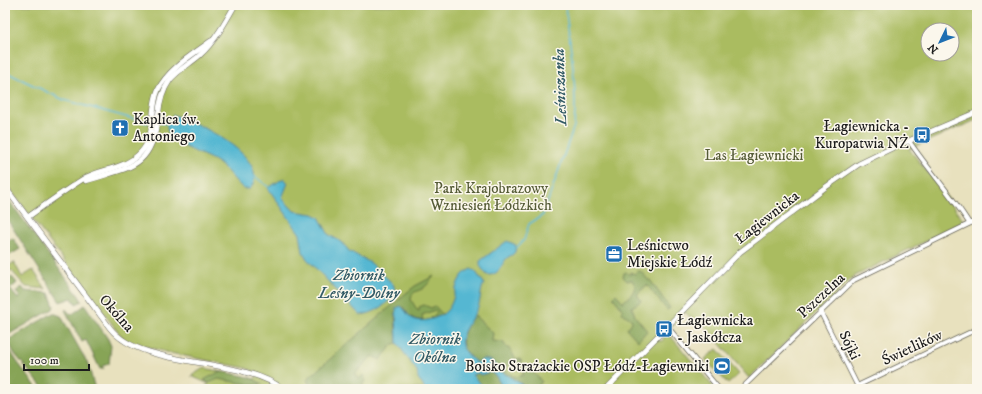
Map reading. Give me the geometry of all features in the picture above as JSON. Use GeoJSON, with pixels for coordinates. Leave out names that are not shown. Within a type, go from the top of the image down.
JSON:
{"type":"FeatureCollection","features":[{"type":"Feature","properties":{"kind":"street"},"geometry":{"type":"LineString","coordinates":[[28,217],[90,175],[123,166],[141,152],[151,133],[156,99],[163,82],[175,69],[211,41],[224,25],[234,5]]}},
{"type":"Feature","properties":{"kind":"street","name":"Łagiewnicka"},"geometry":{"type":"LineString","coordinates":[[606,389],[740,252],[758,237],[846,172],[878,155],[977,112]]}},
{"type":"Feature","properties":{"kind":"street"},"geometry":{"type":"LineString","coordinates":[[909,141],[919,156],[956,201],[969,223]]}},
{"type":"Feature","properties":{"kind":"street","name":"Okólna"},"geometry":{"type":"LineString","coordinates":[[5,187],[110,328],[126,342],[145,351],[252,374],[270,381],[283,389]]}},
{"type":"Feature","properties":{"kind":"street","name":"Pszczelna"},"geometry":{"type":"LineString","coordinates":[[741,389],[820,311],[854,280],[977,220]]}},
{"type":"Feature","properties":{"kind":"street","name":"Sójki"},"geometry":{"type":"LineString","coordinates":[[820,311],[858,387]]}},
{"type":"Feature","properties":{"kind":"street"},"geometry":{"type":"LineString","coordinates":[[667,326],[719,389]]}},
{"type":"Feature","properties":{"kind":"street","name":"Świetlików"},"geometry":{"type":"LineString","coordinates":[[858,387],[977,329]]}},
{"type":"Feature","properties":{"kind":"green space","name":"Las Łagiewnicki"},"geometry":{"type":"Polygon","coordinates":[[[5,5],[977,5],[977,122],[976,120],[909,149],[943,191],[964,222],[853,277],[749,378],[704,325],[699,326],[685,312],[657,341],[662,341],[664,338],[662,336],[669,334],[715,389],[202,389],[209,384],[191,376],[204,368],[254,379],[260,374],[246,368],[170,353],[125,341],[5,183],[5,5]]]}},
{"type":"Feature","properties":{"kind":"green space"},"geometry":{"type":"Polygon","coordinates":[[[5,195],[82,301],[76,304],[72,298],[60,302],[5,216],[5,195]]]}},
{"type":"Feature","properties":{"kind":"green space"},"geometry":{"type":"Polygon","coordinates":[[[13,238],[20,249],[5,258],[5,239],[6,241],[13,238]]]}},
{"type":"Feature","properties":{"kind":"green space"},"geometry":{"type":"Polygon","coordinates":[[[14,262],[22,277],[33,270],[46,289],[26,287],[11,270],[5,273],[5,269],[14,262]]]}},
{"type":"Feature","properties":{"kind":"green space"},"geometry":{"type":"Polygon","coordinates":[[[638,271],[642,272],[648,280],[650,280],[670,308],[667,310],[647,285],[637,294],[641,301],[632,307],[635,316],[647,331],[638,341],[627,329],[632,322],[631,319],[622,313],[622,309],[613,297],[616,294],[623,302],[629,297],[634,290],[635,285],[632,280],[627,281],[623,277],[624,273],[626,272],[630,275],[631,272],[634,274],[638,271]]]}},
{"type":"Feature","properties":{"kind":"green space"},"geometry":{"type":"Polygon","coordinates":[[[434,276],[424,288],[413,293],[411,300],[418,311],[420,310],[419,307],[424,305],[431,308],[435,306],[442,314],[433,319],[431,318],[437,312],[435,310],[422,315],[423,320],[416,320],[407,313],[403,307],[395,313],[397,343],[390,346],[380,360],[372,356],[355,374],[359,379],[363,375],[366,381],[363,383],[362,389],[311,389],[307,379],[405,294],[415,286],[434,276]]]}},
{"type":"Feature","properties":{"kind":"green space"},"geometry":{"type":"Polygon","coordinates":[[[12,277],[17,283],[10,289],[18,299],[20,297],[16,292],[22,287],[25,291],[49,293],[54,306],[53,309],[6,336],[5,282],[12,277]]]}},
{"type":"Feature","properties":{"kind":"green space"},"geometry":{"type":"Polygon","coordinates":[[[85,305],[108,339],[111,346],[109,364],[102,366],[104,369],[100,369],[86,340],[82,342],[65,310],[66,309],[71,315],[85,305]]]}},
{"type":"Feature","properties":{"kind":"green space"},"geometry":{"type":"Polygon","coordinates":[[[53,313],[61,316],[88,364],[95,389],[60,389],[51,383],[48,388],[43,388],[14,353],[8,340],[53,313]]]}},
{"type":"Feature","properties":{"kind":"green space"},"geometry":{"type":"Polygon","coordinates":[[[474,315],[493,333],[492,341],[503,342],[507,348],[510,349],[515,358],[521,360],[522,365],[520,367],[511,364],[505,367],[508,372],[512,376],[517,377],[523,375],[524,365],[526,364],[542,382],[539,384],[543,389],[529,389],[499,370],[492,361],[477,363],[470,357],[463,346],[462,340],[466,328],[474,315]]]}},
{"type":"Feature","properties":{"kind":"green space"},"geometry":{"type":"Polygon","coordinates":[[[5,343],[18,363],[38,389],[5,389],[5,343]]]}},
{"type":"Feature","properties":{"kind":"green space","name":"Boisko Strażackie OSP Łódź-Łagiewniki"},"geometry":{"type":"Polygon","coordinates":[[[717,349],[739,374],[728,384],[705,359],[717,349]]]}},
{"type":"Feature","properties":{"kind":"green space"},"geometry":{"type":"Polygon","coordinates":[[[224,372],[249,377],[263,384],[252,385],[218,379],[209,383],[204,380],[217,373],[224,372]]]}},
{"type":"Feature","properties":{"kind":"green space"},"geometry":{"type":"Polygon","coordinates":[[[490,372],[496,376],[501,385],[514,389],[483,389],[483,386],[472,375],[478,373],[481,375],[490,372]]]}},
{"type":"Feature","properties":{"kind":"water"},"geometry":{"type":"Polygon","coordinates":[[[173,115],[213,133],[229,143],[242,154],[251,165],[254,177],[250,189],[244,189],[223,167],[215,161],[180,144],[173,138],[168,131],[167,124],[173,115]]]}},
{"type":"Feature","properties":{"kind":"water","name":"Zbiornik Leśny-Dolny"},"geometry":{"type":"Polygon","coordinates":[[[284,178],[288,183],[282,198],[294,211],[313,214],[319,217],[329,235],[342,242],[349,251],[371,263],[393,284],[395,289],[393,294],[382,307],[360,315],[307,259],[303,252],[300,234],[268,188],[284,178]]]}},
{"type":"Feature","properties":{"kind":"water"},"geometry":{"type":"Polygon","coordinates":[[[507,241],[516,245],[515,252],[505,260],[495,274],[487,275],[480,266],[480,261],[507,241]]]}},
{"type":"Feature","properties":{"kind":"water","name":"Zbiornik Okólna"},"geometry":{"type":"Polygon","coordinates":[[[471,269],[475,271],[484,283],[478,307],[462,336],[463,349],[468,356],[477,363],[483,359],[492,361],[499,370],[529,389],[514,389],[501,385],[496,376],[490,372],[481,375],[478,373],[472,375],[483,386],[483,389],[425,389],[418,378],[417,371],[397,343],[396,308],[401,306],[410,317],[421,321],[439,316],[447,311],[451,304],[463,274],[471,269]]]}},
{"type":"Feature","properties":{"kind":"waterway","name":"Leśniczanka"},"geometry":{"type":"LineString","coordinates":[[516,248],[524,240],[529,224],[543,215],[574,126],[574,81],[565,5]]}},
{"type":"Feature","properties":{"kind":"waterway"},"geometry":{"type":"LineString","coordinates":[[5,69],[10,74],[64,100],[148,123]]}},
{"type":"Feature","properties":{"kind":"waterway"},"geometry":{"type":"LineString","coordinates":[[160,123],[170,124]]}},
{"type":"Feature","properties":{"kind":"waterway"},"geometry":{"type":"LineString","coordinates":[[254,176],[270,188]]}},
{"type":"Feature","properties":{"kind":"place","name":"Kaplica św. Antoniego"},"geometry":{"type":"Point","coordinates":[120,128]}},
{"type":"Feature","properties":{"kind":"place","name":"Łagiewnicka - Kuropatwia NŻ"},"geometry":{"type":"Point","coordinates":[922,135]}},
{"type":"Feature","properties":{"kind":"place","name":"Leśnictwo Miejskie Łódź"},"geometry":{"type":"Point","coordinates":[614,254]}},
{"type":"Feature","properties":{"kind":"place","name":"Łagiewnicka - Jaskółcza"},"geometry":{"type":"Point","coordinates":[664,329]}},
{"type":"Feature","properties":{"kind":"place","name":"Boisko Strażackie OSP Łódź-Łagiewniki"},"geometry":{"type":"Point","coordinates":[722,366]}},
{"type":"Feature","properties":{"kind":"park label","name":"Park Krajobrazowy Wzniesień Łódzkich"},"geometry":{"type":"Point","coordinates":[491,196]}}]}
